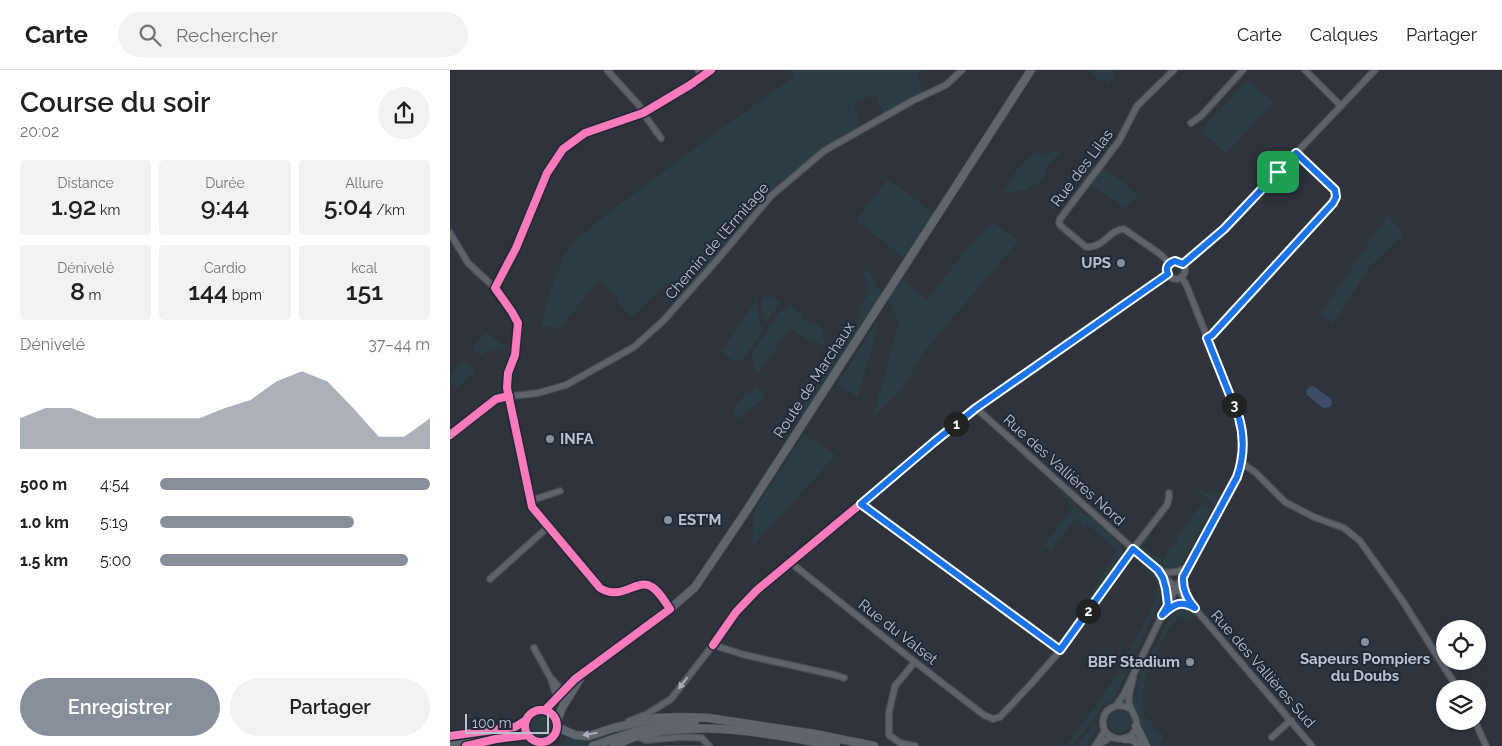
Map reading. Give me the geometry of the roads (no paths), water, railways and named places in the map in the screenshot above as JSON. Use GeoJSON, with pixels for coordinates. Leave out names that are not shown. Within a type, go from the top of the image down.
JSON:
{"type":"FeatureCollection","features":[{"type":"Feature","properties":{"kind":"main road","name":"Route de Marchaux"},"geometry":{"type":"LineString","coordinates":[[545,710],[575,679],[670,609],[695,587],[714,561],[804,418],[1031,70]]}},
{"type":"Feature","properties":{"kind":"main road","name":"Route de Marchaux"},"geometry":{"type":"LineString","coordinates":[[557,724],[562,708],[585,673]]}},
{"type":"Feature","properties":{"kind":"main road"},"geometry":{"type":"LineString","coordinates":[[450,745],[514,726],[526,720],[532,713],[540,710],[550,712],[557,724],[575,735],[589,736],[656,718],[709,718],[758,727]]}},
{"type":"Feature","properties":{"kind":"main road"},"geometry":{"type":"LineString","coordinates":[[526,720],[525,725],[528,735],[535,741],[542,742],[547,741],[554,735],[557,724]]}},
{"type":"Feature","properties":{"kind":"main road"},"geometry":{"type":"LineString","coordinates":[[593,746],[635,731],[692,722],[815,734],[874,746]]}},
{"type":"Feature","properties":{"kind":"main road"},"geometry":{"type":"LineString","coordinates":[[1136,726],[1146,746]]}},
{"type":"Feature","properties":{"kind":"main road"},"geometry":{"type":"LineString","coordinates":[[450,736],[507,728]]}},
{"type":"Feature","properties":{"kind":"main road"},"geometry":{"type":"LineString","coordinates":[[603,746],[637,736],[673,730],[708,728],[766,734],[836,746]]}},
{"type":"Feature","properties":{"kind":"main road"},"geometry":{"type":"LineString","coordinates":[[466,746],[496,739],[528,735]]}},
{"type":"Feature","properties":{"kind":"main road"},"geometry":{"type":"LineString","coordinates":[[613,746],[637,736]]}},
{"type":"Feature","properties":{"kind":"main road"},"geometry":{"type":"LineString","coordinates":[[1125,738],[1132,739],[1140,746]]}},
{"type":"Feature","properties":{"kind":"street"},"geometry":{"type":"LineString","coordinates":[[607,70],[644,112],[661,138]]}},
{"type":"Feature","properties":{"kind":"street"},"geometry":{"type":"LineString","coordinates":[[698,70],[702,76]]}},
{"type":"Feature","properties":{"kind":"street"},"geometry":{"type":"LineString","coordinates":[[496,288],[516,248],[547,174],[558,156],[570,143],[585,133],[644,112],[711,70]]}},
{"type":"Feature","properties":{"kind":"street","name":"Chemin de l'Ermitage"},"geometry":{"type":"LineString","coordinates":[[509,396],[538,393],[566,385],[634,347],[664,320],[771,196],[824,151],[912,101],[946,85],[962,70]]}},
{"type":"Feature","properties":{"kind":"street","name":"Rue des Lilas"},"geometry":{"type":"LineString","coordinates":[[1169,263],[1160,254],[1124,229],[1116,231],[1097,246],[1086,247],[1059,223],[1060,219],[1119,141],[1137,106],[1174,70]]}},
{"type":"Feature","properties":{"kind":"street"},"geometry":{"type":"LineString","coordinates":[[1191,123],[1201,116],[1243,70]]}},
{"type":"Feature","properties":{"kind":"street"},"geometry":{"type":"LineString","coordinates":[[1305,70],[1341,106]]}},
{"type":"Feature","properties":{"kind":"street"},"geometry":{"type":"LineString","coordinates":[[1183,264],[1224,229],[1375,70]]}},
{"type":"Feature","properties":{"kind":"street"},"geometry":{"type":"LineString","coordinates":[[1207,338],[1212,335],[1313,225],[1336,197],[1335,190],[1296,153]]}},
{"type":"Feature","properties":{"kind":"street"},"geometry":{"type":"LineString","coordinates":[[450,233],[468,262],[496,288],[518,323],[515,355],[508,373],[507,384],[532,507],[600,588],[613,593],[636,586],[647,585],[657,592],[670,609]]}},
{"type":"Feature","properties":{"kind":"street"},"geometry":{"type":"LineString","coordinates":[[1175,261],[1183,264],[1185,270],[1181,277],[1176,279],[1168,274],[1167,267],[1169,263],[1175,261]]}},
{"type":"Feature","properties":{"kind":"street"},"geometry":{"type":"LineString","coordinates":[[613,728],[647,714],[671,699],[741,607],[757,590],[934,442],[976,408],[1168,274]]}},
{"type":"Feature","properties":{"kind":"street"},"geometry":{"type":"LineString","coordinates":[[1116,706],[1124,694],[1162,615],[1234,484],[1242,463],[1243,430],[1186,284],[1181,277]]}},
{"type":"Feature","properties":{"kind":"street"},"geometry":{"type":"LineString","coordinates":[[450,435],[496,400],[509,396]]}},
{"type":"Feature","properties":{"kind":"street","name":"Rue des Vallières Nord"},"geometry":{"type":"LineString","coordinates":[[976,408],[1177,589]]}},
{"type":"Feature","properties":{"kind":"street"},"geometry":{"type":"LineString","coordinates":[[1242,463],[1255,472],[1285,502],[1314,517],[1344,528],[1360,541],[1402,600],[1452,680]]}},
{"type":"Feature","properties":{"kind":"street"},"geometry":{"type":"LineString","coordinates":[[530,501],[560,491]]}},
{"type":"Feature","properties":{"kind":"street"},"geometry":{"type":"LineString","coordinates":[[861,504],[1060,650],[1167,505],[1169,493]]}},
{"type":"Feature","properties":{"kind":"street"},"geometry":{"type":"LineString","coordinates":[[490,579],[548,527]]}},
{"type":"Feature","properties":{"kind":"street","name":"Rue du Valset"},"geometry":{"type":"LineString","coordinates":[[790,562],[915,662],[984,715],[993,719],[1000,717],[1032,684],[1060,650]]}},
{"type":"Feature","properties":{"kind":"street"},"geometry":{"type":"LineString","coordinates":[[1158,570],[1171,572],[1188,567]]}},
{"type":"Feature","properties":{"kind":"street"},"geometry":{"type":"LineString","coordinates":[[1158,570],[1165,584],[1168,605]]}},
{"type":"Feature","properties":{"kind":"street"},"geometry":{"type":"LineString","coordinates":[[1183,577],[1184,590],[1193,606]]}},
{"type":"Feature","properties":{"kind":"street","name":"Rue des Vallières Sud"},"geometry":{"type":"LineString","coordinates":[[1177,589],[1312,746]]}},
{"type":"Feature","properties":{"kind":"street","name":"Rue des Vallières Sud"},"geometry":{"type":"LineString","coordinates":[[1162,615],[1172,607],[1180,604],[1193,606]]}},
{"type":"Feature","properties":{"kind":"street"},"geometry":{"type":"LineString","coordinates":[[713,645],[745,655],[844,678]]}},
{"type":"Feature","properties":{"kind":"street"},"geometry":{"type":"LineString","coordinates":[[534,648],[551,679],[557,698]]}},
{"type":"Feature","properties":{"kind":"street"},"geometry":{"type":"LineString","coordinates":[[915,662],[895,686],[889,712],[889,735],[900,743],[915,746]]}},
{"type":"Feature","properties":{"kind":"street"},"geometry":{"type":"LineString","coordinates":[[1131,709],[1121,705],[1111,708],[1104,716],[1105,731],[1112,737],[1120,739],[1130,736],[1136,726],[1136,717],[1131,709],[1129,696],[1136,668]]}},
{"type":"Feature","properties":{"kind":"street"},"geometry":{"type":"LineString","coordinates":[[551,679],[563,691],[565,696],[562,708]]}},
{"type":"Feature","properties":{"kind":"street"},"geometry":{"type":"LineString","coordinates":[[1272,736],[1291,720]]}},
{"type":"Feature","properties":{"kind":"street"},"geometry":{"type":"LineString","coordinates":[[1479,730],[1486,746]]}},
{"type":"Feature","properties":{"kind":"street"},"geometry":{"type":"LineString","coordinates":[[1096,746],[1105,731]]}},
{"type":"Feature","properties":{"kind":"street"},"geometry":{"type":"LineString","coordinates":[[637,736],[646,740],[683,737],[702,738],[709,746]]}},
{"type":"Feature","properties":{"kind":"street"},"geometry":{"type":"LineString","coordinates":[[1096,746],[1112,737]]}},
{"type":"Feature","properties":{"kind":"water"},"geometry":{"type":"Polygon","coordinates":[[[1310,386],[1315,387],[1331,399],[1332,404],[1330,407],[1323,408],[1307,395],[1306,391],[1310,386]]]}},
{"type":"Feature","properties":{"kind":"tram line"},"geometry":{"type":"LineString","coordinates":[[665,746],[702,746]]}},
{"type":"Feature","properties":{"kind":"place","name":"UPS"},"geometry":{"type":"Point","coordinates":[1121,263]}},
{"type":"Feature","properties":{"kind":"place","name":"INFA"},"geometry":{"type":"Point","coordinates":[550,439]}},
{"type":"Feature","properties":{"kind":"place","name":"EST’M"},"geometry":{"type":"Point","coordinates":[668,520]}},
{"type":"Feature","properties":{"kind":"place","name":"Sapeurs Pompiers du Doubs"},"geometry":{"type":"Point","coordinates":[1365,642]}},
{"type":"Feature","properties":{"kind":"place","name":"BBF Stadium"},"geometry":{"type":"Point","coordinates":[1190,662]}}]}
